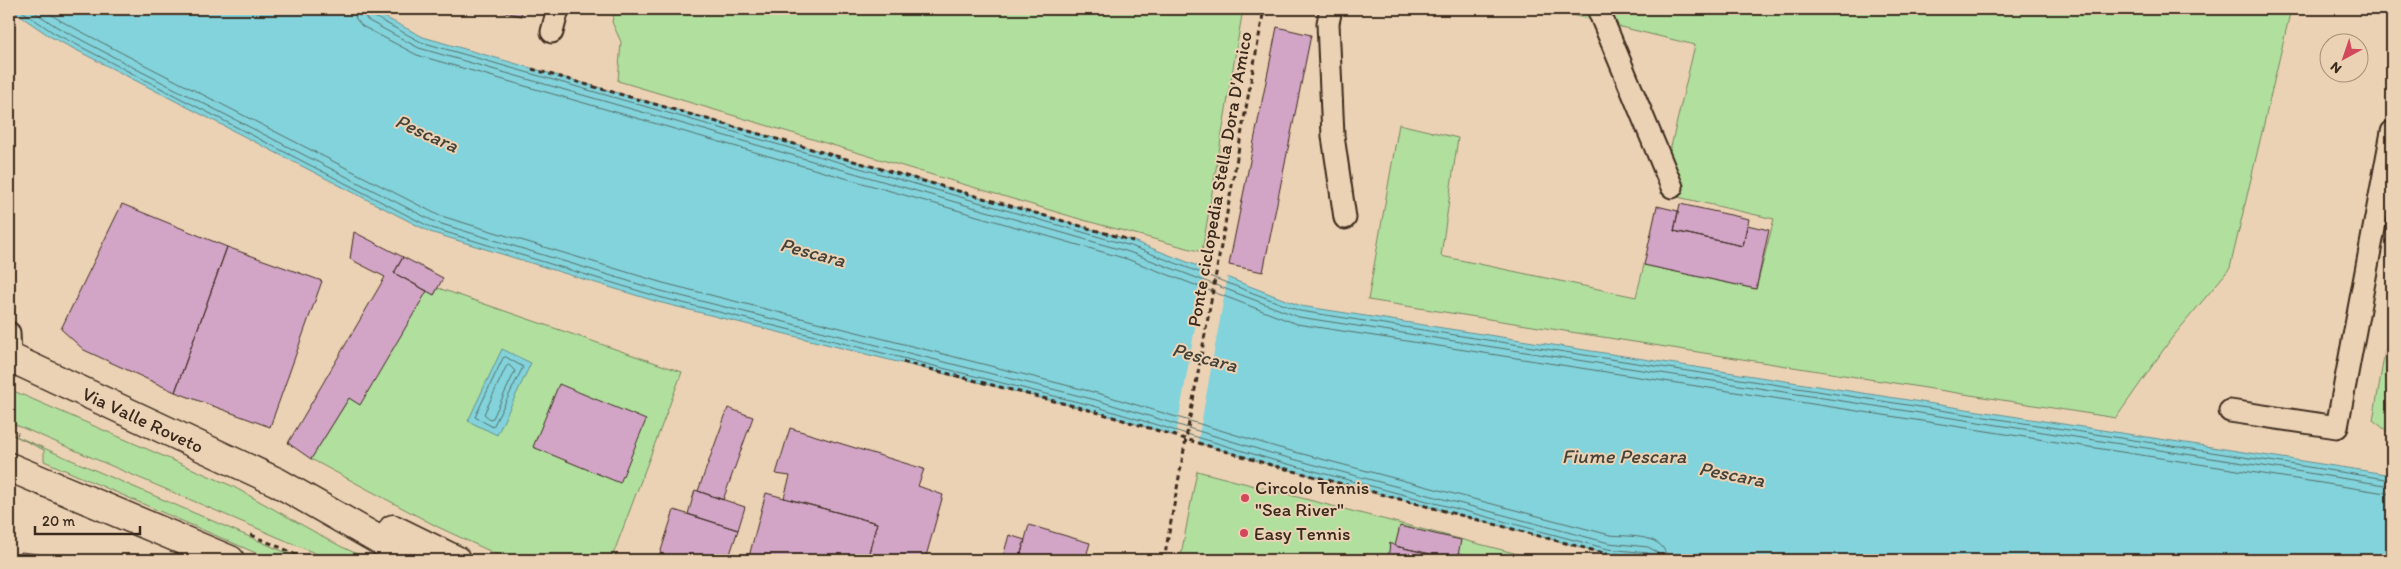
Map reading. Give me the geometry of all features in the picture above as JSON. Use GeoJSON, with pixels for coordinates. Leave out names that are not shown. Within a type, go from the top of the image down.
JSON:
{"type":"FeatureCollection","features":[{"type":"Feature","properties":{"kind":"street","name":"Via Valle Roveto"},"geometry":{"type":"LineString","coordinates":[[9,349],[277,482],[414,560]]}},
{"type":"Feature","properties":{"kind":"street"},"geometry":{"type":"LineString","coordinates":[[9,467],[221,559]]}},
{"type":"Feature","properties":{"kind":"street","name":"Via Valle Roveto"},"geometry":{"type":"LineString","coordinates":[[277,482],[316,488],[456,560]]}},
{"type":"Feature","properties":{"kind":"lane"},"geometry":{"type":"LineString","coordinates":[[552,32],[558,9]]}},
{"type":"Feature","properties":{"kind":"lane"},"geometry":{"type":"LineString","coordinates":[[1331,9],[1328,23],[1333,136],[1345,218]]}},
{"type":"Feature","properties":{"kind":"lane"},"geometry":{"type":"LineString","coordinates":[[1598,9],[1672,187]]}},
{"type":"Feature","properties":{"kind":"lane"},"geometry":{"type":"LineString","coordinates":[[2230,410],[2337,427],[2392,132]]}},
{"type":"Feature","properties":{"kind":"path","name":"Ponte ciclopedia Stella Dora D'Amico"},"geometry":{"type":"LineString","coordinates":[[1164,560],[1264,9]]}},
{"type":"Feature","properties":{"kind":"path"},"geometry":{"type":"LineString","coordinates":[[532,69],[1133,241]]}},
{"type":"Feature","properties":{"kind":"path"},"geometry":{"type":"LineString","coordinates":[[903,362],[1093,411],[1271,465],[1607,554],[1673,560]]}},
{"type":"Feature","properties":{"kind":"green space"},"geometry":{"type":"Polygon","coordinates":[[[615,9],[1243,9],[1202,252],[1083,220],[618,81],[621,42],[612,22],[615,9]]]}},
{"type":"Feature","properties":{"kind":"green space"},"geometry":{"type":"Polygon","coordinates":[[[1547,9],[2291,9],[2230,268],[2171,339],[2116,418],[1368,300],[1399,124],[1458,138],[1441,256],[1636,297],[1644,265],[1756,289],[1774,219],[1660,193],[1695,45],[1547,9]]]}},
{"type":"Feature","properties":{"kind":"green space"},"geometry":{"type":"Polygon","coordinates":[[[438,288],[682,372],[611,560],[509,560],[438,527],[311,459],[349,398],[359,404],[427,291],[434,295],[438,288]]]}},
{"type":"Feature","properties":{"kind":"green space"},"geometry":{"type":"Polygon","coordinates":[[[2392,311],[2392,435],[2373,420],[2392,311]]]}},
{"type":"Feature","properties":{"kind":"green space"},"geometry":{"type":"Polygon","coordinates":[[[9,389],[232,486],[340,546],[370,560],[331,560],[9,422],[9,389]]]}},
{"type":"Feature","properties":{"kind":"green space"},"geometry":{"type":"Polygon","coordinates":[[[9,433],[303,560],[272,560],[44,461],[44,450],[9,433]]]}},
{"type":"Feature","properties":{"kind":"green space","name":"Circolo Tennis \"Sea River\""},"geometry":{"type":"Polygon","coordinates":[[[1197,471],[1541,560],[1180,560],[1197,471]]]}},
{"type":"Feature","properties":{"kind":"water","name":"Fiume Pescara"},"geometry":{"type":"Polygon","coordinates":[[[10,9],[369,9],[423,37],[1133,241],[1301,306],[2392,475],[2392,560],[1673,560],[1607,554],[1271,465],[1093,411],[658,302],[430,232],[51,37],[10,9]]]}},
{"type":"Feature","properties":{"kind":"water"},"geometry":{"type":"Polygon","coordinates":[[[502,349],[531,363],[497,435],[468,421],[502,349]]]}},
{"type":"Feature","properties":{"kind":"pier"},"geometry":{"type":"Polygon","coordinates":[[[1206,267],[1228,275],[1197,446],[1175,439],[1206,267]]]}},
{"type":"Feature","properties":{"kind":"building"},"geometry":{"type":"Polygon","coordinates":[[[491,9],[522,9],[521,16],[491,9]]]}},
{"type":"Feature","properties":{"kind":"building"},"geometry":{"type":"Polygon","coordinates":[[[1277,27],[1311,35],[1263,272],[1229,265],[1277,27]]]}},
{"type":"Feature","properties":{"kind":"building"},"geometry":{"type":"Polygon","coordinates":[[[122,204],[227,247],[175,392],[84,350],[61,329],[122,204]]]}},
{"type":"Feature","properties":{"kind":"building"},"geometry":{"type":"Polygon","coordinates":[[[1680,204],[1749,219],[1743,246],[1674,231],[1680,204]]]}},
{"type":"Feature","properties":{"kind":"building"},"geometry":{"type":"Polygon","coordinates":[[[1657,206],[1678,211],[1674,231],[1743,246],[1747,225],[1769,230],[1756,289],[1644,265],[1657,206]]]}},
{"type":"Feature","properties":{"kind":"building"},"geometry":{"type":"Polygon","coordinates":[[[354,232],[403,257],[394,273],[427,291],[360,405],[349,398],[311,459],[288,443],[385,277],[350,259],[354,232]]]}},
{"type":"Feature","properties":{"kind":"building"},"geometry":{"type":"Polygon","coordinates":[[[227,247],[322,281],[270,427],[175,392],[227,247]]]}},
{"type":"Feature","properties":{"kind":"building"},"geometry":{"type":"Polygon","coordinates":[[[403,257],[443,278],[434,295],[394,273],[403,257]]]}},
{"type":"Feature","properties":{"kind":"building"},"geometry":{"type":"Polygon","coordinates":[[[559,384],[646,420],[620,483],[533,447],[559,384]]]}},
{"type":"Feature","properties":{"kind":"building"},"geometry":{"type":"Polygon","coordinates":[[[728,408],[753,417],[723,500],[698,491],[728,408]]]}},
{"type":"Feature","properties":{"kind":"building"},"geometry":{"type":"Polygon","coordinates":[[[790,428],[924,469],[918,486],[943,495],[925,560],[867,560],[877,523],[784,498],[790,476],[776,474],[790,428]]]}},
{"type":"Feature","properties":{"kind":"building"},"geometry":{"type":"Polygon","coordinates":[[[695,490],[745,507],[738,530],[688,514],[695,490]]]}},
{"type":"Feature","properties":{"kind":"building"},"geometry":{"type":"Polygon","coordinates":[[[766,493],[877,523],[867,560],[748,560],[766,493]]]}},
{"type":"Feature","properties":{"kind":"building"},"geometry":{"type":"Polygon","coordinates":[[[674,510],[738,530],[728,560],[658,560],[674,510]]]}},
{"type":"Feature","properties":{"kind":"building"},"geometry":{"type":"Polygon","coordinates":[[[1029,525],[1090,543],[1085,560],[1019,560],[1029,525]]]}},
{"type":"Feature","properties":{"kind":"building"},"geometry":{"type":"Polygon","coordinates":[[[1400,526],[1461,540],[1457,560],[1395,546],[1400,526]]]}},
{"type":"Feature","properties":{"kind":"building"},"geometry":{"type":"Polygon","coordinates":[[[1009,535],[1025,540],[1019,560],[1002,560],[1009,535]]]}},
{"type":"Feature","properties":{"kind":"building"},"geometry":{"type":"Polygon","coordinates":[[[1390,543],[1395,546],[1456,560],[1388,560],[1390,543]]]}},
{"type":"Feature","properties":{"kind":"building"},"geometry":{"type":"Polygon","coordinates":[[[21,552],[87,560],[20,560],[21,552]]]}},
{"type":"Feature","properties":{"kind":"building"},"geometry":{"type":"Polygon","coordinates":[[[1458,553],[1490,560],[1457,560],[1458,553]]]}},
{"type":"Feature","properties":{"kind":"place","name":"Circolo Tennis \"Sea River\""},"geometry":{"type":"Point","coordinates":[1245,498]}},
{"type":"Feature","properties":{"kind":"place","name":"Easy Tennis"},"geometry":{"type":"Point","coordinates":[1244,533]}},
{"type":"Feature","properties":{"kind":"water label","name":"Pescara"},"geometry":{"type":"Point","coordinates":[427,133]}},
{"type":"Feature","properties":{"kind":"water label","name":"Pescara"},"geometry":{"type":"Point","coordinates":[813,252]}},
{"type":"Feature","properties":{"kind":"water label","name":"Pescara"},"geometry":{"type":"Point","coordinates":[1205,357]}},
{"type":"Feature","properties":{"kind":"water label","name":"Pescara"},"geometry":{"type":"Point","coordinates":[1732,474]}}]}
